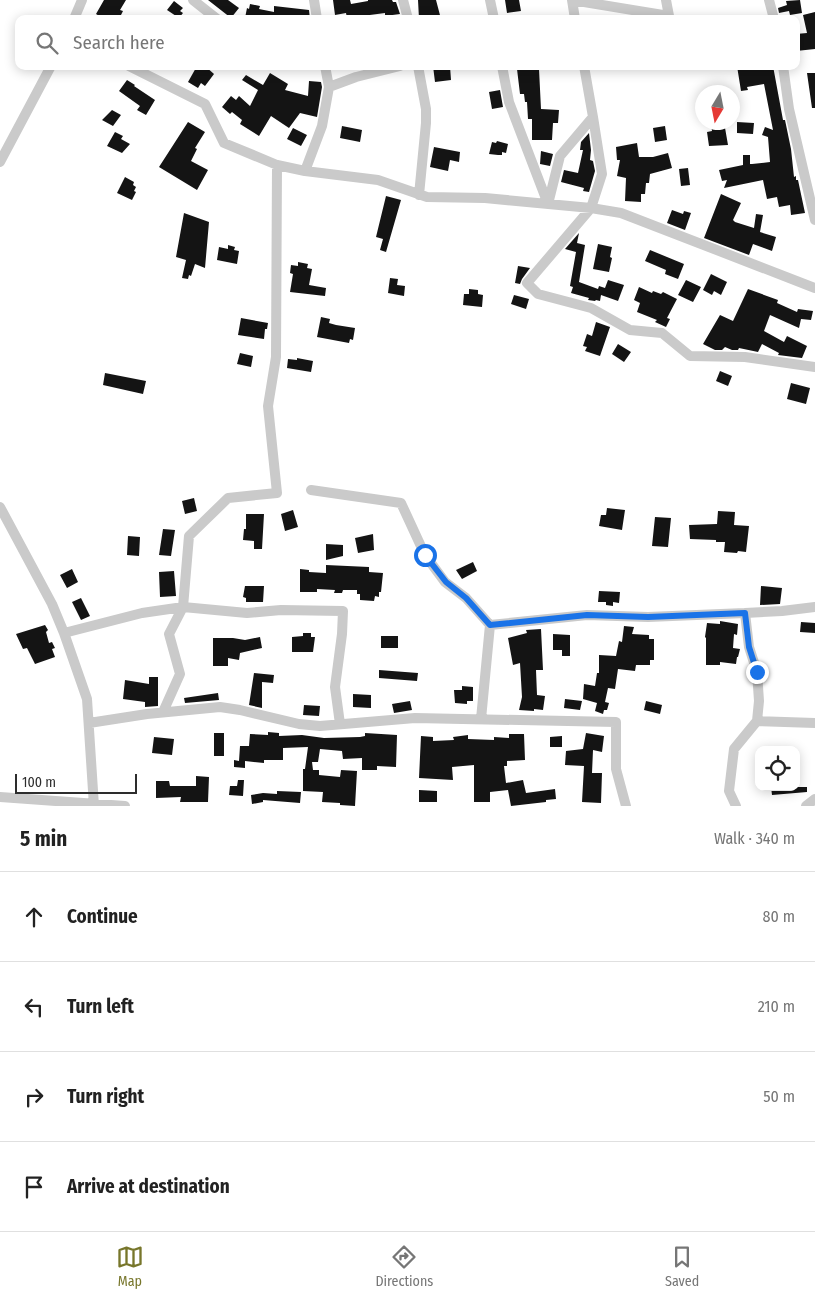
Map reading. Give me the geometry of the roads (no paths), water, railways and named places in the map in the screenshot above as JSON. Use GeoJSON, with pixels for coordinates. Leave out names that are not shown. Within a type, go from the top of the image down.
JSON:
{"type":"FeatureCollection","features":[{"type":"Feature","properties":{"kind":"street"},"geometry":{"type":"LineString","coordinates":[[76,15],[82,0]]}},
{"type":"Feature","properties":{"kind":"street"},"geometry":{"type":"LineString","coordinates":[[193,0],[212,15]]}},
{"type":"Feature","properties":{"kind":"street"},"geometry":{"type":"LineString","coordinates":[[314,0],[316,15]]}},
{"type":"Feature","properties":{"kind":"street"},"geometry":{"type":"LineString","coordinates":[[403,0],[407,15]]}},
{"type":"Feature","properties":{"kind":"street"},"geometry":{"type":"LineString","coordinates":[[490,0],[493,15]]}},
{"type":"Feature","properties":{"kind":"street"},"geometry":{"type":"LineString","coordinates":[[574,15],[572,0],[663,15]]}},
{"type":"Feature","properties":{"kind":"street"},"geometry":{"type":"LineString","coordinates":[[666,0],[669,15]]}},
{"type":"Feature","properties":{"kind":"street"},"geometry":{"type":"LineString","coordinates":[[769,0],[773,15]]}},
{"type":"Feature","properties":{"kind":"street"},"geometry":{"type":"LineString","coordinates":[[0,162],[49,70]]}},
{"type":"Feature","properties":{"kind":"street"},"geometry":{"type":"LineString","coordinates":[[137,70],[205,104],[224,143],[277,165],[305,171],[378,180],[427,198],[485,198],[591,208],[621,213],[815,288]]}},
{"type":"Feature","properties":{"kind":"street"},"geometry":{"type":"LineString","coordinates":[[305,171],[322,126],[329,87],[326,70]]}},
{"type":"Feature","properties":{"kind":"street"},"geometry":{"type":"LineString","coordinates":[[329,87],[356,76],[382,70]]}},
{"type":"Feature","properties":{"kind":"street"},"geometry":{"type":"LineString","coordinates":[[419,70],[426,109],[419,196]]}},
{"type":"Feature","properties":{"kind":"street"},"geometry":{"type":"LineString","coordinates":[[503,70],[509,102],[548,204]]}},
{"type":"Feature","properties":{"kind":"street"},"geometry":{"type":"LineString","coordinates":[[585,70],[602,174],[591,208],[528,283],[538,294],[591,308],[630,330],[662,333],[690,356],[745,357],[815,367]]}},
{"type":"Feature","properties":{"kind":"street"},"geometry":{"type":"LineString","coordinates":[[784,70],[789,109],[815,220]]}},
{"type":"Feature","properties":{"kind":"street"},"geometry":{"type":"LineString","coordinates":[[548,204],[560,156],[593,117]]}},
{"type":"Feature","properties":{"kind":"street"},"geometry":{"type":"LineString","coordinates":[[163,712],[180,674],[169,634],[183,608],[189,536],[228,498],[277,493],[268,406],[276,358],[277,165]]}},
{"type":"Feature","properties":{"kind":"street"},"geometry":{"type":"LineString","coordinates":[[312,490],[401,503],[425,555],[446,582],[466,598],[490,625],[481,720]]}},
{"type":"Feature","properties":{"kind":"street"},"geometry":{"type":"LineString","coordinates":[[0,507],[52,604],[87,699],[94,804]]}},
{"type":"Feature","properties":{"kind":"street"},"geometry":{"type":"LineString","coordinates":[[490,625],[587,615],[648,617],[782,611],[815,607]]}},
{"type":"Feature","properties":{"kind":"street"},"geometry":{"type":"LineString","coordinates":[[64,633],[142,613],[183,608],[247,613],[282,610],[343,611],[335,687],[340,724]]}},
{"type":"Feature","properties":{"kind":"street"},"geometry":{"type":"LineString","coordinates":[[736,806],[729,791],[734,749],[757,721],[759,701],[757,672],[749,647],[745,613]]}},
{"type":"Feature","properties":{"kind":"street"},"geometry":{"type":"LineString","coordinates":[[90,722],[163,712],[220,707],[298,724],[320,726],[415,718],[616,722],[616,769],[626,806]]}},
{"type":"Feature","properties":{"kind":"street"},"geometry":{"type":"LineString","coordinates":[[757,721],[815,723]]}},
{"type":"Feature","properties":{"kind":"street"},"geometry":{"type":"LineString","coordinates":[[0,798],[126,806]]}},
{"type":"Feature","properties":{"kind":"street"},"geometry":{"type":"LineString","coordinates":[[806,806],[815,799]]}}]}
